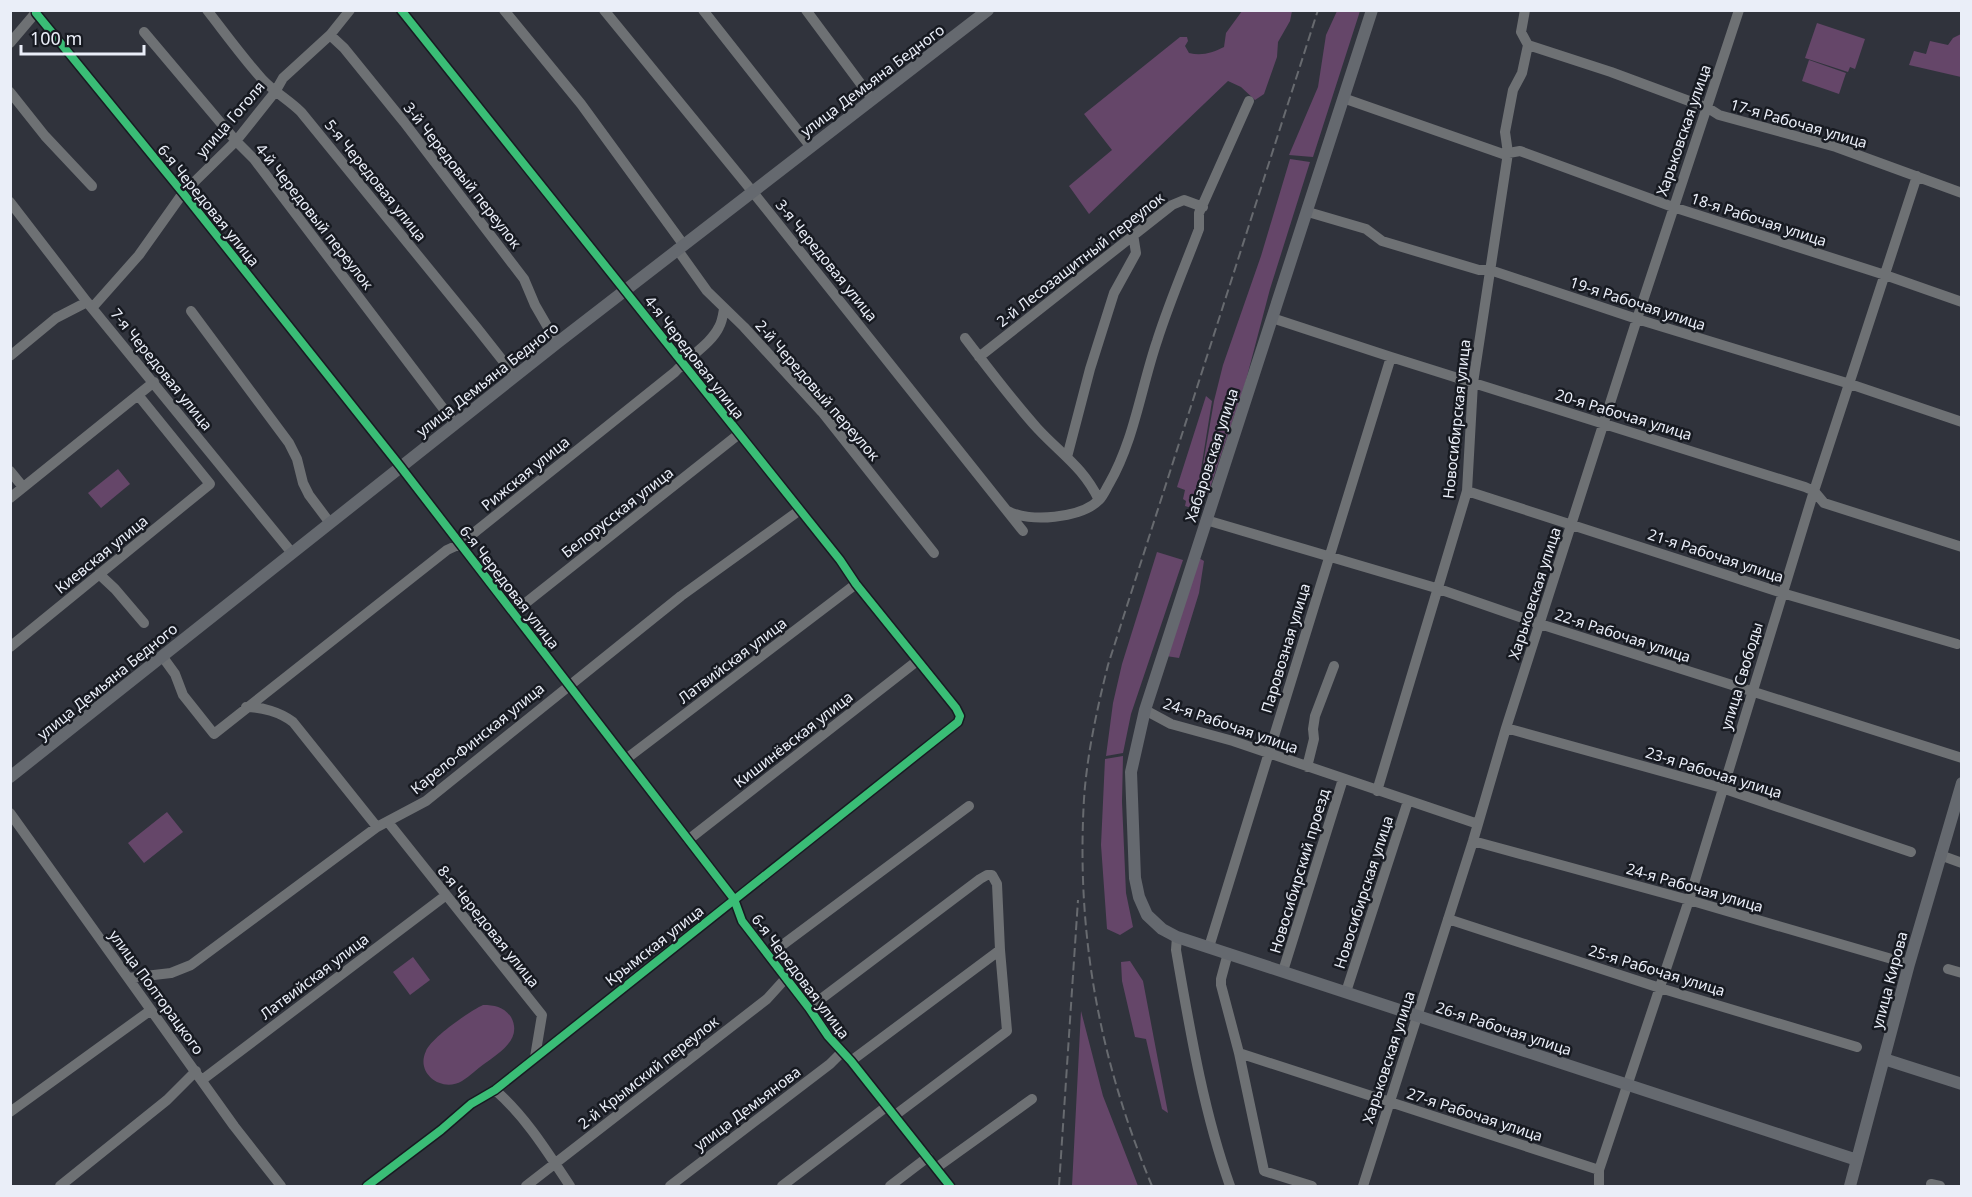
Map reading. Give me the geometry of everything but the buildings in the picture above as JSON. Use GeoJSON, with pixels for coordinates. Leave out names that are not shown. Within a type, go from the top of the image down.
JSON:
{"type":"FeatureCollection","features":[{"type":"Feature","properties":{"kind":"main road","name":"улица Демьяна Бедного"},"geometry":{"type":"LineString","coordinates":[[10,777],[514,376],[988,10]]}},
{"type":"Feature","properties":{"kind":"main road","name":"Хабаровская улица"},"geometry":{"type":"LineString","coordinates":[[1147,915],[1139,897],[1136,878],[1131,772],[1145,710],[1372,10]]}},
{"type":"Feature","properties":{"kind":"main road","name":"улица Кирова"},"geometry":{"type":"LineString","coordinates":[[1850,1186],[1909,964],[1962,783]]}},
{"type":"Feature","properties":{"kind":"main road","name":"26-я Рабочая улица"},"geometry":{"type":"LineString","coordinates":[[1147,915],[1162,929],[1177,936],[1857,1160]]}},
{"type":"Feature","properties":{"kind":"main road"},"geometry":{"type":"LineString","coordinates":[[1884,1059],[1962,1084]]}},
{"type":"Feature","properties":{"kind":"street","name":"5-я Чередовая улица"},"geometry":{"type":"LineString","coordinates":[[207,10],[263,80],[275,92],[291,101],[301,112],[514,376]]}},
{"type":"Feature","properties":{"kind":"street","name":"улица Гоголя"},"geometry":{"type":"LineString","coordinates":[[10,356],[56,318],[90,305],[139,255],[183,193],[236,141],[275,92],[283,78],[330,35],[350,10]]}},
{"type":"Feature","properties":{"kind":"street","name":"4-я Чередовая улица"},"geometry":{"type":"LineString","coordinates":[[401,10],[956,708],[960,716],[958,722]]}},
{"type":"Feature","properties":{"kind":"street","name":"2-й Чередовый переулок"},"geometry":{"type":"LineString","coordinates":[[504,10],[581,104],[680,247],[707,291],[744,327],[822,412],[934,553]]}},
{"type":"Feature","properties":{"kind":"street","name":"3-я Чередовая улица"},"geometry":{"type":"LineString","coordinates":[[604,10],[752,191],[1023,531]]}},
{"type":"Feature","properties":{"kind":"street"},"geometry":{"type":"LineString","coordinates":[[703,10],[810,146]]}},
{"type":"Feature","properties":{"kind":"street"},"geometry":{"type":"LineString","coordinates":[[806,10],[872,99]]}},
{"type":"Feature","properties":{"kind":"street","name":"Новосибирская улица"},"geometry":{"type":"LineString","coordinates":[[1377,790],[1467,491],[1473,383],[1508,153],[1505,132],[1513,90],[1522,73],[1528,45],[1521,32],[1525,10]]}},
{"type":"Feature","properties":{"kind":"street","name":"Харьковская улица"},"geometry":{"type":"LineString","coordinates":[[1363,1186],[1473,841],[1506,728],[1739,10]]}},
{"type":"Feature","properties":{"kind":"street"},"geometry":{"type":"LineString","coordinates":[[10,43],[37,12]]}},
{"type":"Feature","properties":{"kind":"street","name":"6-я Чередовая улица"},"geometry":{"type":"LineString","coordinates":[[37,12],[400,466],[734,899],[742,921],[828,1036],[851,1061],[950,1186]]}},
{"type":"Feature","properties":{"kind":"street","name":"4-й Чередовый переулок"},"geometry":{"type":"LineString","coordinates":[[144,32],[236,141],[254,159],[455,424]]}},
{"type":"Feature","properties":{"kind":"street","name":"3-й Чередовый переулок"},"geometry":{"type":"LineString","coordinates":[[330,35],[344,48],[404,122],[524,279],[535,305],[557,343]]}},
{"type":"Feature","properties":{"kind":"street","name":"17-я Рабочая улица"},"geometry":{"type":"LineString","coordinates":[[1528,45],[1611,72],[1708,108],[1719,115],[1836,147],[1962,193]]}},
{"type":"Feature","properties":{"kind":"street"},"geometry":{"type":"LineString","coordinates":[[10,93],[45,136],[92,186]]}},
{"type":"Feature","properties":{"kind":"street","name":"18-я Рабочая улица"},"geometry":{"type":"LineString","coordinates":[[1343,98],[1503,154],[1520,151],[1674,207],[1962,302]]}},
{"type":"Feature","properties":{"kind":"street"},"geometry":{"type":"LineString","coordinates":[[1004,508],[1016,516],[1042,518],[1087,508],[1099,500],[1118,468],[1140,402],[1156,341],[1198,229],[1199,213],[1249,101]]}},
{"type":"Feature","properties":{"kind":"street","name":"улица Свободы"},"geometry":{"type":"LineString","coordinates":[[1599,1186],[1599,1170],[1626,1084],[1689,900],[1814,491],[1917,176]]}},
{"type":"Feature","properties":{"kind":"street","name":"2-й Лесозащитный переулок"},"geometry":{"type":"LineString","coordinates":[[979,357],[1172,205],[1184,200],[1203,207]]}},
{"type":"Feature","properties":{"kind":"street","name":"7-я Чередовая улица"},"geometry":{"type":"LineString","coordinates":[[10,202],[90,305],[292,553]]}},
{"type":"Feature","properties":{"kind":"street","name":"19-я Рабочая улица"},"geometry":{"type":"LineString","coordinates":[[1308,212],[1366,229],[1382,241],[1479,270],[1490,270],[1637,319],[1850,384],[1962,422]]}},
{"type":"Feature","properties":{"kind":"street"},"geometry":{"type":"LineString","coordinates":[[1067,457],[1090,369],[1114,293],[1136,253],[1133,234]]}},
{"type":"Feature","properties":{"kind":"street","name":"Рижская улица"},"geometry":{"type":"LineString","coordinates":[[162,656],[176,674],[183,695],[214,734],[447,550],[460,544],[675,372],[711,339],[720,327],[724,309]]}},
{"type":"Feature","properties":{"kind":"street"},"geometry":{"type":"LineString","coordinates":[[191,312],[289,443],[309,495],[330,523]]}},
{"type":"Feature","properties":{"kind":"street","name":"20-я Рабочая улица"},"geometry":{"type":"LineString","coordinates":[[1272,318],[1805,487],[1814,491],[1824,503],[1962,547]]}},
{"type":"Feature","properties":{"kind":"street"},"geometry":{"type":"LineString","coordinates":[[965,338],[1034,424],[1090,482],[1099,500]]}},
{"type":"Feature","properties":{"kind":"street","name":"Паровозная улица"},"geometry":{"type":"LineString","coordinates":[[1209,947],[1391,357]]}},
{"type":"Feature","properties":{"kind":"street"},"geometry":{"type":"LineString","coordinates":[[10,498],[154,382]]}},
{"type":"Feature","properties":{"kind":"street","name":"Киевская улица"},"geometry":{"type":"LineString","coordinates":[[10,647],[210,484],[138,395]]}},
{"type":"Feature","properties":{"kind":"street","name":"Белорусская улица"},"geometry":{"type":"LineString","coordinates":[[513,613],[739,434]]}},
{"type":"Feature","properties":{"kind":"street"},"geometry":{"type":"LineString","coordinates":[[10,471],[23,487]]}},
{"type":"Feature","properties":{"kind":"street","name":"21-я Рабочая улица"},"geometry":{"type":"LineString","coordinates":[[1467,491],[1782,593],[1957,644]]}},
{"type":"Feature","properties":{"kind":"street","name":"Карело-Финская улица"},"geometry":{"type":"LineString","coordinates":[[128,978],[171,973],[191,965],[377,827],[426,801],[681,596],[800,510]]}},
{"type":"Feature","properties":{"kind":"street","name":"22-я Рабочая улица"},"geometry":{"type":"LineString","coordinates":[[1206,520],[1436,588],[1540,624],[1962,758]]}},
{"type":"Feature","properties":{"kind":"street"},"geometry":{"type":"LineString","coordinates":[[99,574],[144,623]]}},
{"type":"Feature","properties":{"kind":"street","name":"Латвийская улица"},"geometry":{"type":"LineString","coordinates":[[626,759],[856,584]]}},
{"type":"Feature","properties":{"kind":"street","name":"Кишинёвская улица"},"geometry":{"type":"LineString","coordinates":[[688,840],[917,661]]}},
{"type":"Feature","properties":{"kind":"street","name":"Новосибирский проезд"},"geometry":{"type":"LineString","coordinates":[[1307,767],[1314,739],[1315,716],[1334,666]]}},
{"type":"Feature","properties":{"kind":"street"},"geometry":{"type":"LineString","coordinates":[[246,708],[278,713],[293,722],[377,827]]}},
{"type":"Feature","properties":{"kind":"street","name":"24-я Рабочая улица"},"geometry":{"type":"LineString","coordinates":[[1145,710],[1171,724],[1233,741],[1478,824]]}},
{"type":"Feature","properties":{"kind":"street","name":"Крымская улица"},"geometry":{"type":"LineString","coordinates":[[367,1186],[441,1130],[471,1104],[495,1090],[958,722]]}},
{"type":"Feature","properties":{"kind":"street","name":"23-я Рабочая улица"},"geometry":{"type":"LineString","coordinates":[[1506,728],[1722,788],[1911,852]]}},
{"type":"Feature","properties":{"kind":"street","name":"Новосибирский проезд"},"geometry":{"type":"LineString","coordinates":[[1283,971],[1343,779]]}},
{"type":"Feature","properties":{"kind":"street","name":"Новосибирская улица"},"geometry":{"type":"LineString","coordinates":[[1346,992],[1408,801]]}},
{"type":"Feature","properties":{"kind":"street"},"geometry":{"type":"LineString","coordinates":[[769,955],[969,806]]}},
{"type":"Feature","properties":{"kind":"street","name":"улица Полторацкого"},"geometry":{"type":"LineString","coordinates":[[10,813],[234,1126],[281,1186]]}},
{"type":"Feature","properties":{"kind":"street","name":"8-я Чередовая улица"},"geometry":{"type":"LineString","coordinates":[[388,822],[542,1015],[535,1057]]}},
{"type":"Feature","properties":{"kind":"street","name":"24-я Рабочая улица"},"geometry":{"type":"LineString","coordinates":[[1473,841],[1689,900],[1909,964]]}},
{"type":"Feature","properties":{"kind":"street"},"geometry":{"type":"LineString","coordinates":[[1940,855],[1962,863]]}},
{"type":"Feature","properties":{"kind":"street"},"geometry":{"type":"LineString","coordinates":[[782,1186],[1007,1031],[997,884],[992,875],[980,879],[809,1008]]}},
{"type":"Feature","properties":{"kind":"street","name":"Латвийская улица"},"geometry":{"type":"LineString","coordinates":[[60,1186],[167,1100],[445,896]]}},
{"type":"Feature","properties":{"kind":"street","name":"25-я Рабочая улица"},"geometry":{"type":"LineString","coordinates":[[1448,919],[1660,988],[1857,1047]]}},
{"type":"Feature","properties":{"kind":"street"},"geometry":{"type":"LineString","coordinates":[[1177,936],[1176,950],[1198,1073],[1230,1186]]}},
{"type":"Feature","properties":{"kind":"street"},"geometry":{"type":"LineString","coordinates":[[851,1061],[1000,950]]}},
{"type":"Feature","properties":{"kind":"street"},"geometry":{"type":"LineString","coordinates":[[1228,953],[1221,985],[1239,1053],[1264,1171],[1312,1186]]}},
{"type":"Feature","properties":{"kind":"street"},"geometry":{"type":"LineString","coordinates":[[1948,969],[1962,973]]}},
{"type":"Feature","properties":{"kind":"street","name":"2-й Крымский переулок"},"geometry":{"type":"LineString","coordinates":[[526,1186],[766,999],[786,978]]}},
{"type":"Feature","properties":{"kind":"street"},"geometry":{"type":"LineString","coordinates":[[10,1112],[151,1010]]}},
{"type":"Feature","properties":{"kind":"street","name":"улица Демьянова"},"geometry":{"type":"LineString","coordinates":[[670,1186],[830,1064],[842,1052]]}},
{"type":"Feature","properties":{"kind":"street","name":"27-я Рабочая улица"},"geometry":{"type":"LineString","coordinates":[[1239,1053],[1599,1170]]}},
{"type":"Feature","properties":{"kind":"street"},"geometry":{"type":"LineString","coordinates":[[495,1090],[509,1103],[570,1186]]}},
{"type":"Feature","properties":{"kind":"street"},"geometry":{"type":"LineString","coordinates":[[936,1168],[1032,1099]]}},
{"type":"Feature","properties":{"kind":"street"},"geometry":{"type":"LineString","coordinates":[[890,1186],[928,1157]]}},
{"type":"Feature","properties":{"kind":"shaded area"},"geometry":{"type":"Polygon","coordinates":[[[1242,11],[1292,11],[1290,21],[1278,42],[1277,57],[1264,94],[1255,100],[1241,87],[1228,81],[1089,214],[1069,186],[1112,150],[1084,114],[1180,37],[1187,37],[1188,41],[1185,46],[1189,53],[1207,53],[1224,47],[1226,33],[1242,11]]]}},
{"type":"Feature","properties":{"kind":"shaded area"},"geometry":{"type":"Polygon","coordinates":[[[1337,11],[1360,11],[1313,157],[1289,155],[1318,87],[1326,35],[1337,11]]]}},
{"type":"Feature","properties":{"kind":"shaded area"},"geometry":{"type":"Polygon","coordinates":[[[1817,23],[1865,39],[1855,69],[1850,67],[1848,72],[1805,58],[1817,23]]]}},
{"type":"Feature","properties":{"kind":"shaded area"},"geometry":{"type":"Polygon","coordinates":[[[1961,34],[1961,77],[1909,65],[1914,51],[1926,54],[1930,41],[1948,45],[1953,38],[1961,34]]]}},
{"type":"Feature","properties":{"kind":"shaded area"},"geometry":{"type":"Polygon","coordinates":[[[1809,60],[1846,73],[1839,94],[1802,81],[1809,60]]]}},
{"type":"Feature","properties":{"kind":"shaded area"},"geometry":{"type":"Polygon","coordinates":[[[1290,159],[1310,162],[1270,289],[1245,384],[1208,494],[1198,493],[1214,401],[1223,365],[1261,256],[1290,159]]]}},
{"type":"Feature","properties":{"kind":"shaded area"},"geometry":{"type":"Polygon","coordinates":[[[1206,396],[1212,401],[1197,494],[1203,497],[1198,510],[1185,506],[1186,501],[1183,499],[1185,490],[1177,487],[1206,396]]]}},
{"type":"Feature","properties":{"kind":"shaded area"},"geometry":{"type":"Polygon","coordinates":[[[118,469],[130,484],[101,508],[88,493],[118,469]]]}},
{"type":"Feature","properties":{"kind":"shaded area"},"geometry":{"type":"Polygon","coordinates":[[[1157,552],[1183,560],[1131,714],[1123,753],[1106,756],[1113,703],[1122,664],[1157,552]]]}},
{"type":"Feature","properties":{"kind":"shaded area"},"geometry":{"type":"Polygon","coordinates":[[[1197,557],[1204,561],[1199,593],[1179,658],[1166,656],[1197,557]]]}},
{"type":"Feature","properties":{"kind":"shaded area"},"geometry":{"type":"Polygon","coordinates":[[[1123,756],[1122,802],[1126,893],[1133,927],[1120,935],[1107,929],[1101,845],[1105,759],[1123,756]]]}},
{"type":"Feature","properties":{"kind":"shaded area"},"geometry":{"type":"Polygon","coordinates":[[[167,812],[183,832],[144,863],[128,843],[167,812]]]}},
{"type":"Feature","properties":{"kind":"shaded area"},"geometry":{"type":"Polygon","coordinates":[[[413,957],[430,980],[410,995],[393,972],[413,957]]]}},
{"type":"Feature","properties":{"kind":"shaded area"},"geometry":{"type":"Polygon","coordinates":[[[1130,961],[1143,981],[1168,1113],[1162,1109],[1146,1039],[1135,1037],[1122,981],[1121,962],[1130,961]]]}},
{"type":"Feature","properties":{"kind":"shaded area"},"geometry":{"type":"Polygon","coordinates":[[[483,1005],[499,1007],[511,1017],[514,1032],[508,1045],[462,1081],[446,1085],[432,1079],[424,1067],[424,1059],[429,1046],[452,1025],[483,1005]]]}},
{"type":"Feature","properties":{"kind":"shaded area"},"geometry":{"type":"Polygon","coordinates":[[[1081,1011],[1103,1096],[1138,1186],[1072,1186],[1081,1011]]]}},
{"type":"Feature","properties":{"kind":"railway"},"geometry":{"type":"LineString","coordinates":[[1152,1186],[1118,1092],[1106,1045],[1088,949],[1082,850],[1087,765],[1108,665],[1318,10]]}},
{"type":"Feature","properties":{"kind":"railway"},"geometry":{"type":"LineString","coordinates":[[1059,1186],[1078,900]]}},
{"type":"Feature","properties":{"kind":"cycle path"},"geometry":{"type":"LineString","coordinates":[[367,1186],[441,1130],[471,1104],[495,1090],[958,722],[960,716],[956,708],[856,584],[840,560],[401,10]]}},
{"type":"Feature","properties":{"kind":"cycle path"},"geometry":{"type":"LineString","coordinates":[[36,13],[183,193],[400,466],[734,899],[742,921],[828,1036],[851,1061],[950,1186]]}}]}
